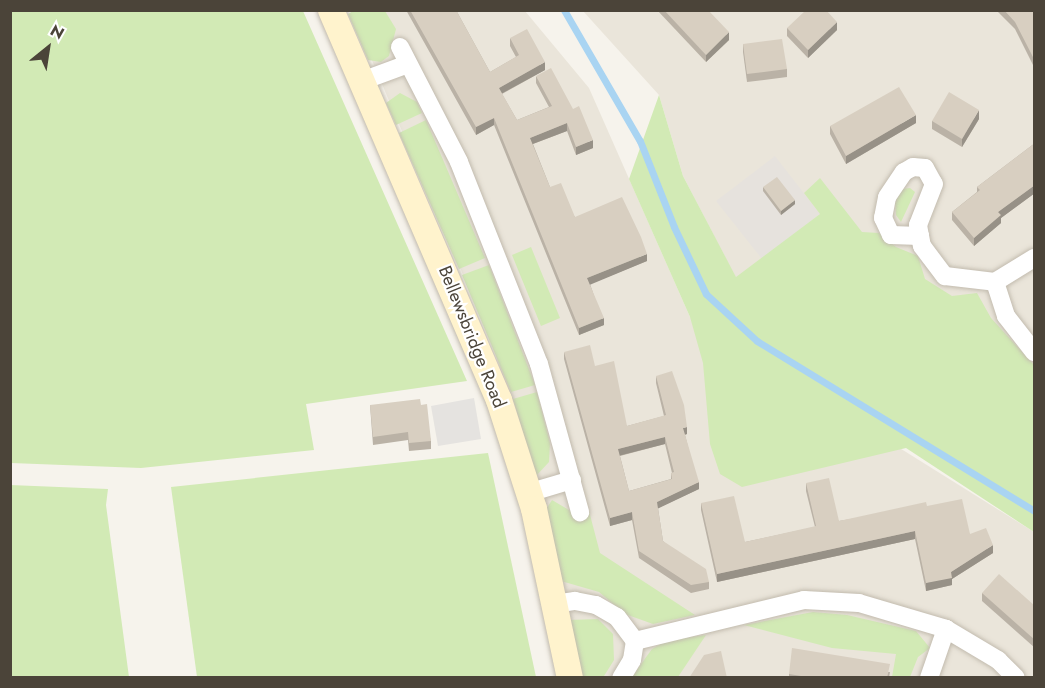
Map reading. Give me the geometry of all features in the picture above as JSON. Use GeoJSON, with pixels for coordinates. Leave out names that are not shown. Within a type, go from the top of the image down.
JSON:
{"type":"FeatureCollection","features":[{"type":"Feature","properties":{"kind":"street","name":"Bellewsbridge Road"},"geometry":{"type":"LineString","coordinates":[[331,10],[499,400],[528,493],[570,678]]}},
{"type":"Feature","properties":{"kind":"street"},"geometry":{"type":"LineString","coordinates":[[362,81],[404,56],[459,162],[539,364],[580,512]]}},
{"type":"Feature","properties":{"kind":"street"},"geometry":{"type":"LineString","coordinates":[[920,236],[922,246],[945,276],[995,282],[1035,258]]}},
{"type":"Feature","properties":{"kind":"street"},"geometry":{"type":"LineString","coordinates":[[995,282],[1006,315],[1035,352]]}},
{"type":"Feature","properties":{"kind":"street"},"geometry":{"type":"LineString","coordinates":[[528,493],[572,480]]}},
{"type":"Feature","properties":{"kind":"street"},"geometry":{"type":"LineString","coordinates":[[634,641],[804,600],[859,603],[946,629],[998,660],[1016,678]]}},
{"type":"Feature","properties":{"kind":"street"},"geometry":{"type":"LineString","coordinates":[[555,604],[575,601],[596,605],[617,617],[634,641],[632,660],[621,678]]}},
{"type":"Feature","properties":{"kind":"street"},"geometry":{"type":"LineString","coordinates":[[929,678],[946,629]]}},
{"type":"Feature","properties":{"kind":"shaded area"},"geometry":{"type":"Polygon","coordinates":[[[351,11],[525,11],[589,88],[690,317],[1034,532],[1034,677],[580,677],[545,511],[492,343],[351,11]]]}},
{"type":"Feature","properties":{"kind":"shaded area"},"geometry":{"type":"Polygon","coordinates":[[[583,11],[1034,11],[1034,431],[736,278],[683,176],[659,95],[583,11]]]}},
{"type":"Feature","properties":{"kind":"shaded area"},"geometry":{"type":"Polygon","coordinates":[[[775,156],[820,214],[762,259],[716,201],[775,156]]]}},
{"type":"Feature","properties":{"kind":"shaded area"},"geometry":{"type":"Polygon","coordinates":[[[474,398],[481,439],[438,446],[431,406],[474,398]]]}},
{"type":"Feature","properties":{"kind":"green space"},"geometry":{"type":"Polygon","coordinates":[[[11,10],[303,11],[467,381],[306,404],[314,450],[141,468],[11,463],[11,10]]]}},
{"type":"Feature","properties":{"kind":"green space"},"geometry":{"type":"Polygon","coordinates":[[[353,11],[385,11],[396,29],[389,56],[381,62],[368,60],[348,14],[353,11]]]}},
{"type":"Feature","properties":{"kind":"green space"},"geometry":{"type":"Polygon","coordinates":[[[400,93],[417,102],[422,113],[396,125],[386,103],[400,93]]]}},
{"type":"Feature","properties":{"kind":"green space"},"geometry":{"type":"Polygon","coordinates":[[[659,95],[683,176],[736,277],[820,214],[804,193],[820,178],[862,232],[879,233],[896,247],[918,256],[925,279],[952,296],[977,293],[991,318],[1034,365],[1034,532],[906,448],[742,487],[720,474],[710,444],[703,363],[690,317],[629,179],[659,95]]]}},
{"type":"Feature","properties":{"kind":"green space"},"geometry":{"type":"Polygon","coordinates":[[[426,120],[485,258],[459,269],[399,133],[426,120]]]}},
{"type":"Feature","properties":{"kind":"green space"},"geometry":{"type":"Polygon","coordinates":[[[910,188],[915,192],[901,222],[896,215],[895,202],[902,189],[910,188]]]}},
{"type":"Feature","properties":{"kind":"green space"},"geometry":{"type":"Polygon","coordinates":[[[531,247],[560,318],[541,326],[512,255],[531,247]]]}},
{"type":"Feature","properties":{"kind":"green space"},"geometry":{"type":"Polygon","coordinates":[[[489,265],[535,385],[511,392],[462,275],[489,265]]]}},
{"type":"Feature","properties":{"kind":"green space"},"geometry":{"type":"Polygon","coordinates":[[[537,392],[550,443],[549,462],[536,476],[513,399],[537,392]]]}},
{"type":"Feature","properties":{"kind":"green space"},"geometry":{"type":"Polygon","coordinates":[[[488,453],[536,677],[197,677],[171,487],[488,453]]]}},
{"type":"Feature","properties":{"kind":"green space"},"geometry":{"type":"Polygon","coordinates":[[[10,485],[108,489],[106,505],[129,677],[11,677],[10,485]]]}},
{"type":"Feature","properties":{"kind":"green space"},"geometry":{"type":"Polygon","coordinates":[[[552,500],[574,513],[589,511],[600,553],[695,615],[653,624],[625,614],[599,592],[561,581],[545,511],[552,500]]]}},
{"type":"Feature","properties":{"kind":"green space"},"geometry":{"type":"Polygon","coordinates":[[[813,612],[847,615],[916,631],[930,648],[918,657],[910,677],[892,677],[896,654],[832,648],[744,625],[813,612]]]}},
{"type":"Feature","properties":{"kind":"green space"},"geometry":{"type":"Polygon","coordinates":[[[598,619],[613,634],[614,660],[604,676],[585,678],[580,676],[569,620],[598,619]]]}},
{"type":"Feature","properties":{"kind":"green space"},"geometry":{"type":"Polygon","coordinates":[[[706,635],[678,677],[631,678],[652,649],[667,640],[706,635]]]}},
{"type":"Feature","properties":{"kind":"building"},"geometry":{"type":"Polygon","coordinates":[[[410,10],[456,10],[490,72],[519,55],[510,38],[527,29],[545,62],[499,88],[517,120],[552,106],[536,76],[551,68],[573,109],[579,106],[593,140],[576,147],[567,123],[530,138],[550,187],[561,183],[575,217],[622,197],[641,237],[647,254],[587,278],[604,318],[579,328],[494,118],[476,127],[410,10]]]}},
{"type":"Feature","properties":{"kind":"building"},"geometry":{"type":"Polygon","coordinates":[[[664,10],[708,10],[729,32],[706,55],[664,10]]]}},
{"type":"Feature","properties":{"kind":"building"},"geometry":{"type":"Polygon","coordinates":[[[806,10],[826,10],[837,22],[808,50],[787,28],[806,10]]]}},
{"type":"Feature","properties":{"kind":"building"},"geometry":{"type":"Polygon","coordinates":[[[1004,10],[1035,10],[1035,61],[1015,22],[1004,10]]]}},
{"type":"Feature","properties":{"kind":"building"},"geometry":{"type":"Polygon","coordinates":[[[782,39],[787,69],[747,74],[743,44],[782,39]]]}},
{"type":"Feature","properties":{"kind":"building"},"geometry":{"type":"Polygon","coordinates":[[[899,87],[916,115],[846,156],[830,126],[899,87]]]}},
{"type":"Feature","properties":{"kind":"building"},"geometry":{"type":"Polygon","coordinates":[[[949,92],[979,110],[962,139],[932,121],[949,92]]]}},
{"type":"Feature","properties":{"kind":"building"},"geometry":{"type":"Polygon","coordinates":[[[1035,143],[1035,185],[998,212],[1001,215],[974,238],[952,212],[980,190],[977,187],[1035,143]]]}},
{"type":"Feature","properties":{"kind":"building"},"geometry":{"type":"Polygon","coordinates":[[[777,177],[795,200],[781,211],[763,187],[777,177]]]}},
{"type":"Feature","properties":{"kind":"building"},"geometry":{"type":"Polygon","coordinates":[[[590,345],[595,366],[614,361],[627,426],[666,415],[656,376],[672,371],[684,405],[687,427],[683,428],[699,482],[657,502],[663,541],[706,569],[709,582],[691,585],[639,551],[632,512],[610,518],[564,352],[590,345]],[[665,437],[618,449],[629,491],[672,479],[671,473],[674,472],[665,437]]]}},
{"type":"Feature","properties":{"kind":"building"},"geometry":{"type":"Polygon","coordinates":[[[420,399],[421,405],[427,404],[431,441],[409,443],[408,432],[373,437],[370,405],[420,399]]]}},
{"type":"Feature","properties":{"kind":"building"},"geometry":{"type":"Polygon","coordinates":[[[829,478],[839,521],[926,502],[927,506],[962,499],[970,534],[986,528],[993,545],[951,572],[952,578],[926,583],[915,531],[717,574],[701,503],[734,496],[745,542],[816,526],[806,483],[829,478]]]}},
{"type":"Feature","properties":{"kind":"building"},"geometry":{"type":"Polygon","coordinates":[[[999,574],[1035,606],[1035,640],[982,593],[999,574]]]}},
{"type":"Feature","properties":{"kind":"building"},"geometry":{"type":"Polygon","coordinates":[[[792,648],[890,664],[887,678],[813,678],[789,674],[792,648]]]}},
{"type":"Feature","properties":{"kind":"building"},"geometry":{"type":"Polygon","coordinates":[[[721,651],[727,678],[689,678],[704,655],[721,651]]]}},
{"type":"Feature","properties":{"kind":"waterway"},"geometry":{"type":"LineString","coordinates":[[564,10],[640,141],[674,227],[706,294],[757,341],[1034,511]]}}]}
